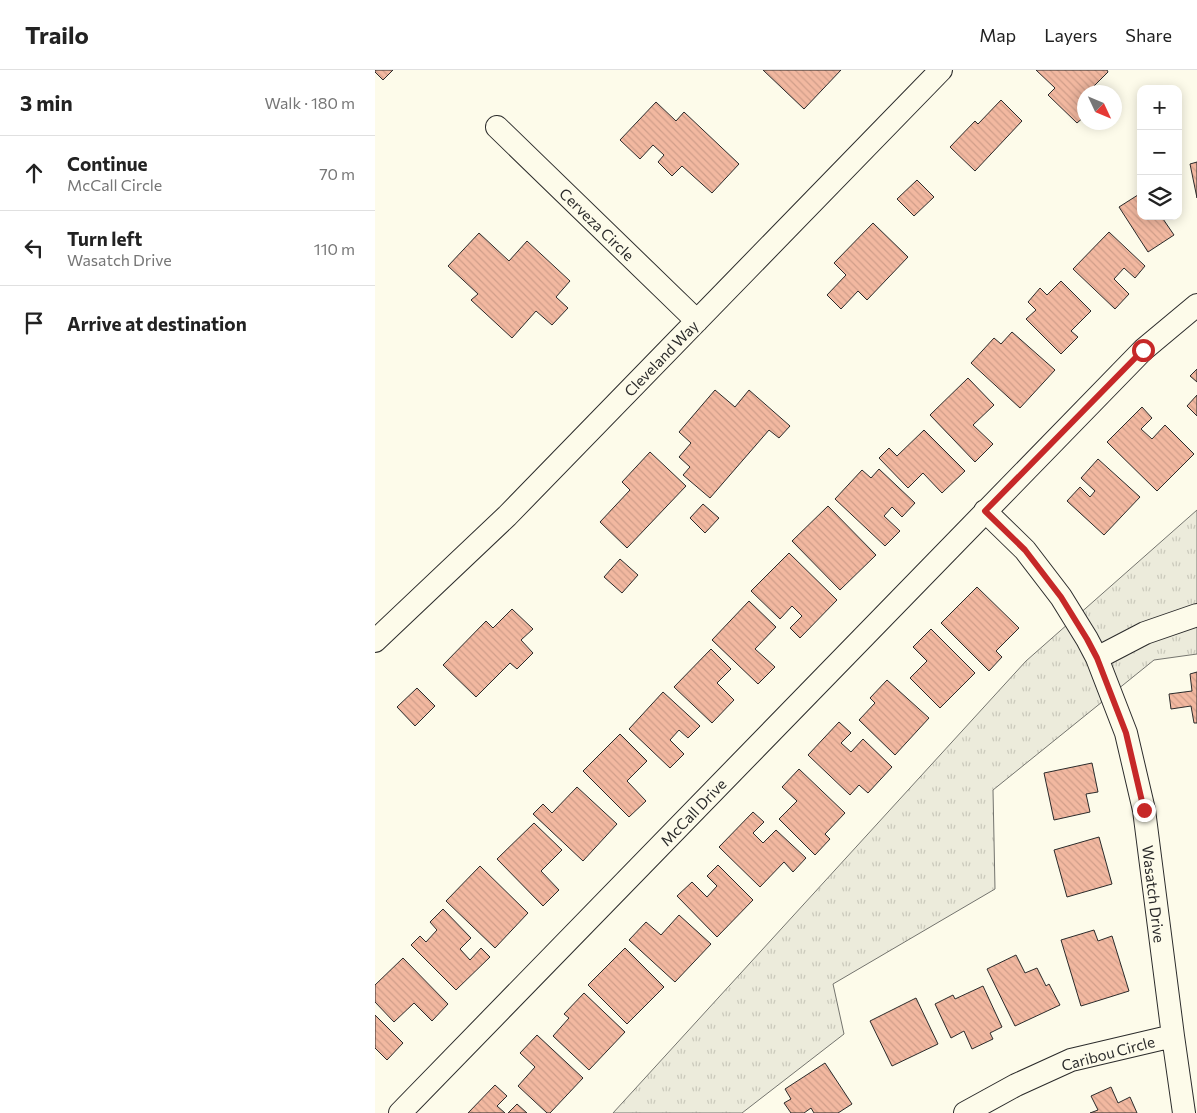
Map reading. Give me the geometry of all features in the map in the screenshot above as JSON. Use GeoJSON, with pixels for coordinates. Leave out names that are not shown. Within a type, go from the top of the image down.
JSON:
{"type":"FeatureCollection","features":[{"type":"Feature","properties":{"kind":"street","name":"Cleveland Way"},"geometry":{"type":"LineString","coordinates":[[375,641],[507,516],[941,70]]}},
{"type":"Feature","properties":{"kind":"street","name":"Cerveza Circle"},"geometry":{"type":"LineString","coordinates":[[497,127],[697,321]]}},
{"type":"Feature","properties":{"kind":"street","name":"McCall Drive"},"geometry":{"type":"LineString","coordinates":[[400,1113],[1143,350],[1197,305]]}},
{"type":"Feature","properties":{"kind":"street","name":"Wasatch Drive"},"geometry":{"type":"LineString","coordinates":[[985,511],[1025,550],[1061,597],[1097,658],[1126,733],[1144,810],[1184,1113]]}},
{"type":"Feature","properties":{"kind":"street"},"geometry":{"type":"LineString","coordinates":[[1097,658],[1145,633],[1197,615]]}},
{"type":"Feature","properties":{"kind":"street","name":"Caribou Circle"},"geometry":{"type":"LineString","coordinates":[[965,1113],[1016,1085],[1071,1060],[1173,1036]]}},
{"type":"Feature","properties":{"kind":"green space"},"geometry":{"type":"Polygon","coordinates":[[[1197,510],[1197,654],[1154,660],[993,790],[995,889],[833,984],[844,1034],[742,1113],[613,1113],[1026,661],[1197,510]]]}},
{"type":"Feature","properties":{"kind":"building"},"geometry":{"type":"Polygon","coordinates":[[[375,70],[393,70],[383,80],[375,70]]]}},
{"type":"Feature","properties":{"kind":"building"},"geometry":{"type":"Polygon","coordinates":[[[763,70],[841,70],[804,109],[763,70]]]}},
{"type":"Feature","properties":{"kind":"building"},"geometry":{"type":"Polygon","coordinates":[[[1036,70],[1107,70],[1108,72],[1095,85],[1077,85],[1077,123],[1048,95],[1055,88],[1036,70]]]}},
{"type":"Feature","properties":{"kind":"building"},"geometry":{"type":"Polygon","coordinates":[[[1001,100],[1022,121],[975,171],[950,147],[975,121],[978,124],[1001,100]]]}},
{"type":"Feature","properties":{"kind":"building"},"geometry":{"type":"Polygon","coordinates":[[[656,102],[676,121],[684,112],[739,164],[712,193],[682,166],[672,176],[658,162],[664,155],[653,145],[640,159],[620,140],[656,102]]]}},
{"type":"Feature","properties":{"kind":"building"},"geometry":{"type":"Polygon","coordinates":[[[1197,162],[1197,198],[1190,164],[1197,162]]]}},
{"type":"Feature","properties":{"kind":"building"},"geometry":{"type":"Polygon","coordinates":[[[917,180],[934,197],[914,216],[897,199],[917,180]]]}},
{"type":"Feature","properties":{"kind":"building"},"geometry":{"type":"Polygon","coordinates":[[[1137,196],[1137,220],[1164,220],[1174,235],[1148,252],[1119,207],[1137,196]]]}},
{"type":"Feature","properties":{"kind":"building"},"geometry":{"type":"Polygon","coordinates":[[[873,223],[908,257],[867,300],[858,291],[841,309],[827,295],[846,275],[834,263],[873,223]]]}},
{"type":"Feature","properties":{"kind":"building"},"geometry":{"type":"Polygon","coordinates":[[[1109,232],[1145,266],[1135,278],[1124,268],[1114,279],[1129,294],[1115,309],[1073,269],[1109,232]]]}},
{"type":"Feature","properties":{"kind":"building"},"geometry":{"type":"Polygon","coordinates":[[[479,233],[509,261],[527,241],[570,281],[556,297],[568,308],[552,325],[536,311],[512,338],[471,300],[478,294],[448,266],[479,233]]]}},
{"type":"Feature","properties":{"kind":"building"},"geometry":{"type":"Polygon","coordinates":[[[1061,281],[1091,311],[1071,331],[1078,337],[1061,354],[1026,319],[1036,310],[1028,302],[1040,288],[1047,295],[1061,281]]]}},
{"type":"Feature","properties":{"kind":"building"},"geometry":{"type":"Polygon","coordinates":[[[1012,332],[1055,370],[1020,408],[971,363],[994,338],[1001,344],[1012,332]]]}},
{"type":"Feature","properties":{"kind":"building"},"geometry":{"type":"Polygon","coordinates":[[[1197,369],[1197,382],[1190,376],[1197,369]]]}},
{"type":"Feature","properties":{"kind":"building"},"geometry":{"type":"Polygon","coordinates":[[[968,378],[994,405],[973,425],[993,444],[975,462],[930,415],[968,378]]]}},
{"type":"Feature","properties":{"kind":"building"},"geometry":{"type":"Polygon","coordinates":[[[715,390],[735,407],[749,390],[790,426],[779,438],[769,430],[710,498],[683,475],[690,467],[679,457],[691,443],[679,432],[715,390]]]}},
{"type":"Feature","properties":{"kind":"building"},"geometry":{"type":"Polygon","coordinates":[[[1197,395],[1197,416],[1187,406],[1197,395]]]}},
{"type":"Feature","properties":{"kind":"building"},"geometry":{"type":"Polygon","coordinates":[[[1142,407],[1152,418],[1141,429],[1152,439],[1165,425],[1194,454],[1157,491],[1107,442],[1142,407]]]}},
{"type":"Feature","properties":{"kind":"building"},"geometry":{"type":"Polygon","coordinates":[[[924,430],[965,471],[942,493],[923,473],[908,488],[879,458],[889,448],[897,456],[924,430]]]}},
{"type":"Feature","properties":{"kind":"building"},"geometry":{"type":"Polygon","coordinates":[[[650,452],[686,486],[627,548],[600,522],[630,490],[622,482],[650,452]]]}},
{"type":"Feature","properties":{"kind":"building"},"geometry":{"type":"Polygon","coordinates":[[[1098,459],[1140,497],[1104,535],[1067,501],[1080,487],[1090,497],[1095,491],[1081,478],[1098,459]]]}},
{"type":"Feature","properties":{"kind":"building"},"geometry":{"type":"Polygon","coordinates":[[[879,469],[915,503],[902,517],[892,507],[884,516],[900,531],[885,546],[835,499],[862,470],[871,478],[879,469]]]}},
{"type":"Feature","properties":{"kind":"building"},"geometry":{"type":"Polygon","coordinates":[[[703,504],[719,518],[705,533],[690,518],[703,504]]]}},
{"type":"Feature","properties":{"kind":"building"},"geometry":{"type":"Polygon","coordinates":[[[828,506],[876,555],[840,590],[792,541],[828,506]]]}},
{"type":"Feature","properties":{"kind":"building"},"geometry":{"type":"Polygon","coordinates":[[[789,553],[837,600],[800,638],[790,628],[802,616],[792,606],[780,619],[751,591],[789,553]]]}},
{"type":"Feature","properties":{"kind":"building"},"geometry":{"type":"Polygon","coordinates":[[[620,559],[638,575],[622,593],[604,577],[620,559]]]}},
{"type":"Feature","properties":{"kind":"building"},"geometry":{"type":"Polygon","coordinates":[[[977,587],[1019,628],[996,651],[1002,657],[989,671],[941,623],[977,587]]]}},
{"type":"Feature","properties":{"kind":"building"},"geometry":{"type":"Polygon","coordinates":[[[749,601],[776,627],[755,649],[775,667],[758,684],[712,640],[749,601]]]}},
{"type":"Feature","properties":{"kind":"building"},"geometry":{"type":"Polygon","coordinates":[[[512,609],[533,629],[521,640],[533,653],[517,669],[510,663],[476,697],[443,665],[486,621],[493,628],[512,609]]]}},
{"type":"Feature","properties":{"kind":"building"},"geometry":{"type":"Polygon","coordinates":[[[931,629],[975,673],[940,708],[910,678],[927,661],[913,647],[931,629]]]}},
{"type":"Feature","properties":{"kind":"building"},"geometry":{"type":"Polygon","coordinates":[[[711,649],[731,669],[717,683],[734,700],[712,723],[674,687],[711,649]]]}},
{"type":"Feature","properties":{"kind":"building"},"geometry":{"type":"Polygon","coordinates":[[[1197,672],[1197,723],[1194,723],[1191,706],[1171,709],[1169,694],[1192,691],[1190,674],[1197,672]]]}},
{"type":"Feature","properties":{"kind":"building"},"geometry":{"type":"Polygon","coordinates":[[[887,680],[929,718],[895,755],[859,720],[875,703],[870,698],[887,680]]]}},
{"type":"Feature","properties":{"kind":"building"},"geometry":{"type":"Polygon","coordinates":[[[417,688],[435,706],[415,726],[397,707],[417,688]]]}},
{"type":"Feature","properties":{"kind":"building"},"geometry":{"type":"Polygon","coordinates":[[[663,692],[700,726],[688,738],[679,730],[670,740],[684,754],[670,768],[629,729],[663,692]]]}},
{"type":"Feature","properties":{"kind":"building"},"geometry":{"type":"Polygon","coordinates":[[[839,722],[851,733],[841,743],[851,752],[863,739],[892,767],[868,793],[859,785],[850,795],[808,755],[839,722]]]}},
{"type":"Feature","properties":{"kind":"building"},"geometry":{"type":"Polygon","coordinates":[[[620,734],[647,761],[627,781],[646,801],[629,817],[583,771],[620,734]]]}},
{"type":"Feature","properties":{"kind":"building"},"geometry":{"type":"Polygon","coordinates":[[[1092,763],[1098,792],[1086,794],[1090,812],[1054,820],[1044,773],[1092,763]]]}},
{"type":"Feature","properties":{"kind":"building"},"geometry":{"type":"Polygon","coordinates":[[[799,769],[845,813],[825,834],[830,839],[815,855],[779,819],[797,801],[782,787],[799,769]]]}},
{"type":"Feature","properties":{"kind":"building"},"geometry":{"type":"Polygon","coordinates":[[[577,787],[617,824],[583,861],[533,814],[543,804],[552,813],[577,787]]]}},
{"type":"Feature","properties":{"kind":"building"},"geometry":{"type":"Polygon","coordinates":[[[753,812],[764,822],[753,833],[763,843],[776,830],[806,858],[793,872],[784,862],[760,887],[719,847],[753,812]]]}},
{"type":"Feature","properties":{"kind":"building"},"geometry":{"type":"Polygon","coordinates":[[[534,823],[562,850],[541,871],[559,890],[543,906],[497,859],[534,823]]]}},
{"type":"Feature","properties":{"kind":"building"},"geometry":{"type":"Polygon","coordinates":[[[1099,837],[1112,884],[1067,897],[1054,850],[1099,837]]]}},
{"type":"Feature","properties":{"kind":"building"},"geometry":{"type":"Polygon","coordinates":[[[718,865],[753,900],[717,937],[677,896],[692,882],[707,897],[717,886],[707,876],[718,865]]]}},
{"type":"Feature","properties":{"kind":"building"},"geometry":{"type":"Polygon","coordinates":[[[480,866],[528,913],[495,948],[446,901],[480,866]]]}},
{"type":"Feature","properties":{"kind":"building"},"geometry":{"type":"Polygon","coordinates":[[[443,909],[471,938],[460,949],[470,960],[481,948],[490,957],[456,990],[411,945],[420,936],[426,942],[437,930],[430,922],[443,909]]]}},
{"type":"Feature","properties":{"kind":"building"},"geometry":{"type":"Polygon","coordinates":[[[679,915],[711,944],[675,982],[629,940],[646,922],[661,935],[679,915]]]}},
{"type":"Feature","properties":{"kind":"building"},"geometry":{"type":"Polygon","coordinates":[[[1094,930],[1098,941],[1112,936],[1129,991],[1081,1006],[1061,940],[1094,930]]]}},
{"type":"Feature","properties":{"kind":"building"},"geometry":{"type":"Polygon","coordinates":[[[625,948],[664,987],[627,1024],[588,985],[625,948]]]}},
{"type":"Feature","properties":{"kind":"building"},"geometry":{"type":"Polygon","coordinates":[[[1016,955],[1025,973],[1037,968],[1046,986],[1049,984],[1060,1005],[1015,1026],[987,969],[1016,955]]]}},
{"type":"Feature","properties":{"kind":"building"},"geometry":{"type":"Polygon","coordinates":[[[403,958],[448,1004],[432,1021],[414,1003],[394,1022],[375,1002],[375,985],[403,958]]]}},
{"type":"Feature","properties":{"kind":"building"},"geometry":{"type":"Polygon","coordinates":[[[983,986],[1002,1027],[990,1033],[993,1039],[972,1049],[964,1031],[951,1038],[935,1004],[953,995],[955,999],[983,986]]]}},
{"type":"Feature","properties":{"kind":"building"},"geometry":{"type":"Polygon","coordinates":[[[584,993],[625,1032],[589,1070],[553,1036],[569,1018],[564,1014],[584,993]]]}},
{"type":"Feature","properties":{"kind":"building"},"geometry":{"type":"Polygon","coordinates":[[[916,998],[938,1044],[892,1066],[870,1021],[916,998]]]}},
{"type":"Feature","properties":{"kind":"building"},"geometry":{"type":"Polygon","coordinates":[[[375,1015],[403,1043],[387,1060],[375,1048],[375,1015]]]}},
{"type":"Feature","properties":{"kind":"building"},"geometry":{"type":"Polygon","coordinates":[[[537,1035],[583,1078],[550,1113],[547,1113],[518,1086],[535,1067],[520,1053],[537,1035]]]}},
{"type":"Feature","properties":{"kind":"building"},"geometry":{"type":"Polygon","coordinates":[[[825,1063],[852,1104],[838,1113],[814,1113],[811,1108],[804,1113],[791,1113],[784,1103],[791,1099],[785,1089],[825,1063]]]}},
{"type":"Feature","properties":{"kind":"building"},"geometry":{"type":"Polygon","coordinates":[[[495,1085],[507,1096],[497,1106],[505,1113],[468,1113],[495,1085]]]}},
{"type":"Feature","properties":{"kind":"building"},"geometry":{"type":"Polygon","coordinates":[[[1111,1087],[1118,1103],[1130,1097],[1137,1113],[1090,1113],[1098,1110],[1091,1096],[1111,1087]]]}},
{"type":"Feature","properties":{"kind":"building"},"geometry":{"type":"Polygon","coordinates":[[[517,1104],[527,1113],[508,1113],[517,1104]]]}},
{"type":"Feature","properties":{"kind":"route"},"geometry":{"type":"LineString","coordinates":[[1143,350],[985,511],[1025,550],[1061,597],[1087,639],[1097,658],[1126,733],[1144,810]]}}]}
